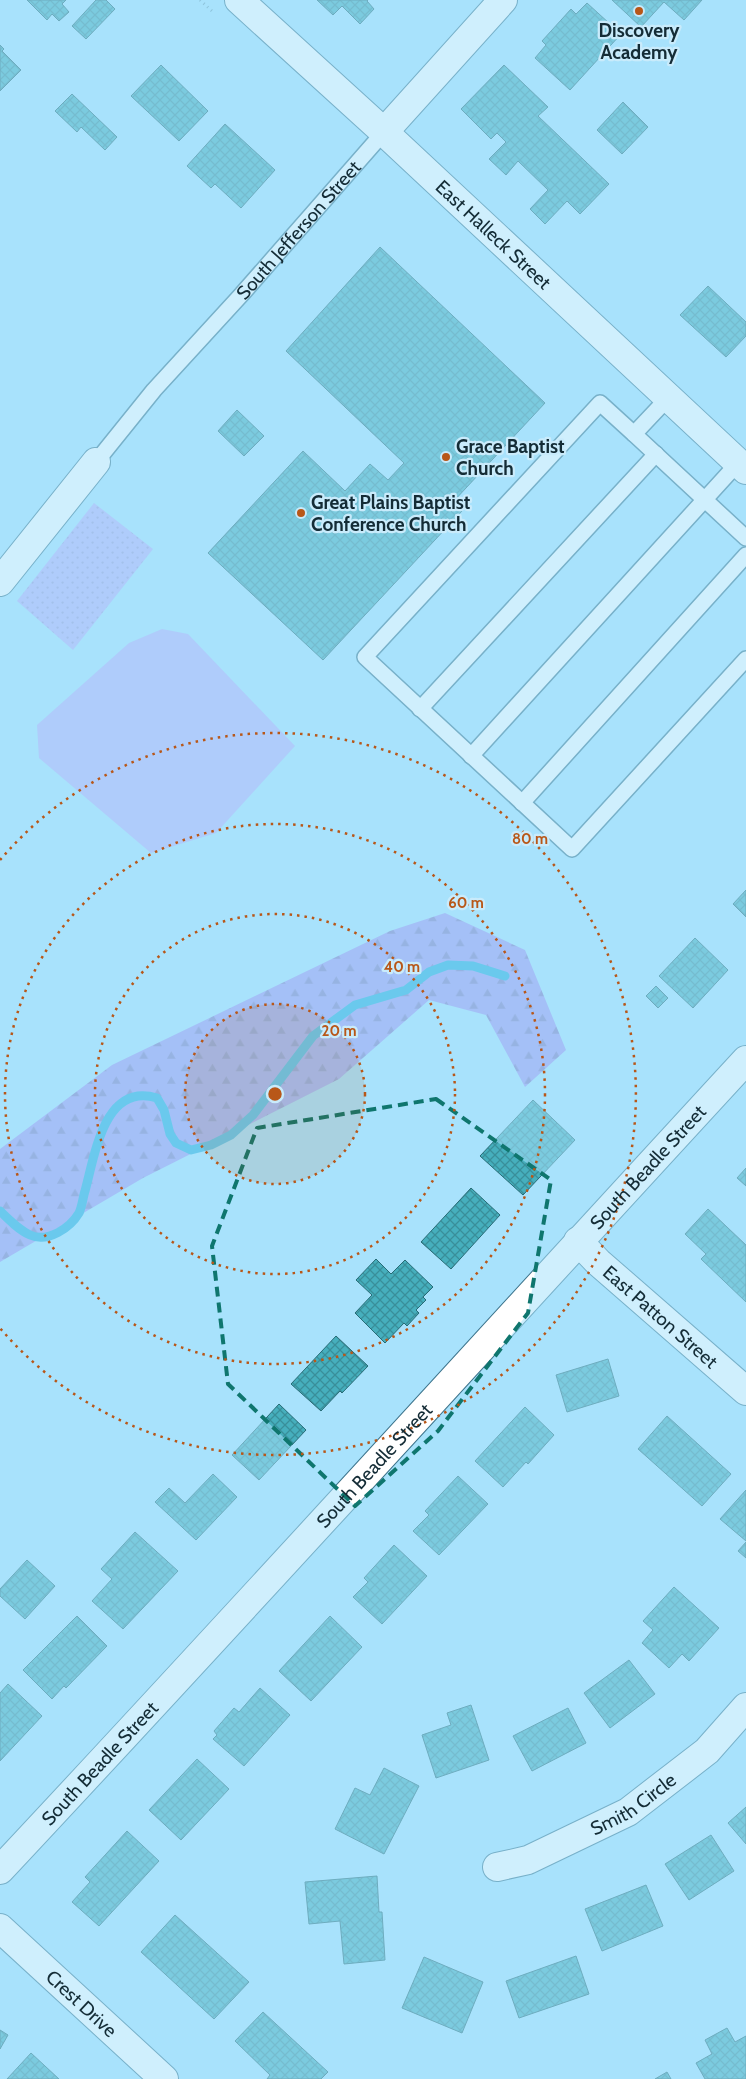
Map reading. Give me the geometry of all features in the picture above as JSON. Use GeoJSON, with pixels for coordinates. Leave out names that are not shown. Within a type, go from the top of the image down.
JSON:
{"type":"FeatureCollection","features":[{"type":"Feature","properties":{"kind":"street","name":"East Halleck Street"},"geometry":{"type":"LineString","coordinates":[[239,0],[384,132],[668,398],[743,463]]}},
{"type":"Feature","properties":{"kind":"street","name":"South Jefferson Street"},"geometry":{"type":"LineString","coordinates":[[384,132],[503,0]]}},
{"type":"Feature","properties":{"kind":"street"},"geometry":{"type":"LineString","coordinates":[[0,582],[96,462]]}},
{"type":"Feature","properties":{"kind":"street","name":"South Beadle Street"},"geometry":{"type":"LineString","coordinates":[[0,1870],[197,1660],[578,1241],[746,1060]]}},
{"type":"Feature","properties":{"kind":"street","name":"East Patton Street"},"geometry":{"type":"LineString","coordinates":[[578,1241],[598,1262],[746,1392]]}},
{"type":"Feature","properties":{"kind":"street","name":"Smith Circle"},"geometry":{"type":"LineString","coordinates":[[497,1867],[528,1860],[628,1812],[707,1751],[746,1707]]}},
{"type":"Feature","properties":{"kind":"street","name":"Crest Drive"},"geometry":{"type":"LineString","coordinates":[[0,1928],[164,2079]]}},
{"type":"Feature","properties":{"kind":"lane","name":"South Jefferson Street"},"geometry":{"type":"LineString","coordinates":[[96,462],[154,390],[242,294],[384,132]]}},
{"type":"Feature","properties":{"kind":"lane"},"geometry":{"type":"LineString","coordinates":[[634,434],[668,398]]}},
{"type":"Feature","properties":{"kind":"lane"},"geometry":{"type":"LineString","coordinates":[[746,538],[705,498],[600,403],[365,657],[572,849],[746,659]]}},
{"type":"Feature","properties":{"kind":"lane"},"geometry":{"type":"LineString","coordinates":[[420,708],[656,454]]}},
{"type":"Feature","properties":{"kind":"lane"},"geometry":{"type":"LineString","coordinates":[[471,756],[705,498],[743,463]]}},
{"type":"Feature","properties":{"kind":"lane"},"geometry":{"type":"LineString","coordinates":[[522,803],[746,555]]}},
{"type":"Feature","properties":{"kind":"highlighted area"},"geometry":{"type":"Polygon","coordinates":[[[436,1099],[551,1180],[528,1313],[438,1431],[355,1506],[228,1384],[212,1246],[257,1128],[436,1099]]]}},
{"type":"Feature","properties":{"kind":"green space"},"geometry":{"type":"Polygon","coordinates":[[[445,913],[525,950],[566,1050],[525,1087],[486,1015],[429,1000],[339,1079],[143,1178],[0,1262],[0,1149],[112,1065],[390,931],[445,913]]]}},
{"type":"Feature","properties":{"kind":"shaded area"},"geometry":{"type":"Polygon","coordinates":[[[94,503],[153,549],[73,650],[17,601],[94,503]]]}},
{"type":"Feature","properties":{"kind":"shaded area"},"geometry":{"type":"Polygon","coordinates":[[[162,629],[188,634],[295,746],[216,833],[151,853],[39,758],[37,725],[129,643],[162,629]]]}},
{"type":"Feature","properties":{"kind":"building"},"geometry":{"type":"Polygon","coordinates":[[[27,0],[66,0],[62,4],[69,12],[59,21],[52,14],[47,20],[27,0]]]}},
{"type":"Feature","properties":{"kind":"building"},"geometry":{"type":"Polygon","coordinates":[[[96,0],[106,0],[115,9],[86,39],[72,26],[96,0]]]}},
{"type":"Feature","properties":{"kind":"building"},"geometry":{"type":"Polygon","coordinates":[[[317,0],[368,0],[374,9],[360,24],[342,6],[333,15],[317,0]]]}},
{"type":"Feature","properties":{"kind":"building","name":"Discovery Academy"},"geometry":{"type":"Polygon","coordinates":[[[612,0],[702,0],[684,20],[664,2],[641,27],[612,0]]]}},
{"type":"Feature","properties":{"kind":"building"},"geometry":{"type":"Polygon","coordinates":[[[587,3],[621,34],[570,90],[535,58],[546,45],[542,41],[571,9],[576,14],[587,3]]]}},
{"type":"Feature","properties":{"kind":"building"},"geometry":{"type":"Polygon","coordinates":[[[0,45],[4,49],[2,51],[21,70],[0,91],[0,45]]]}},
{"type":"Feature","properties":{"kind":"building"},"geometry":{"type":"Polygon","coordinates":[[[161,65],[208,111],[179,141],[131,96],[161,65]]]}},
{"type":"Feature","properties":{"kind":"building"},"geometry":{"type":"Polygon","coordinates":[[[504,65],[548,107],[538,116],[609,184],[580,214],[567,201],[545,224],[530,209],[548,190],[518,161],[506,175],[489,159],[506,142],[497,133],[491,139],[461,109],[504,65]]]}},
{"type":"Feature","properties":{"kind":"building"},"geometry":{"type":"Polygon","coordinates":[[[72,94],[117,137],[105,150],[81,127],[77,132],[55,111],[72,94]]]}},
{"type":"Feature","properties":{"kind":"building"},"geometry":{"type":"Polygon","coordinates":[[[623,102],[648,127],[622,154],[597,130],[623,102]]]}},
{"type":"Feature","properties":{"kind":"building"},"geometry":{"type":"Polygon","coordinates":[[[225,124],[275,170],[241,208],[215,184],[211,188],[187,166],[225,124]]]}},
{"type":"Feature","properties":{"kind":"building","name":"Grace Baptist Church"},"geometry":{"type":"Polygon","coordinates":[[[380,247],[545,403],[453,502],[462,511],[323,660],[208,553],[303,451],[345,491],[370,464],[388,480],[404,463],[286,351],[380,247]]]}},
{"type":"Feature","properties":{"kind":"building"},"geometry":{"type":"Polygon","coordinates":[[[708,286],[746,322],[746,336],[726,357],[680,315],[708,286]]]}},
{"type":"Feature","properties":{"kind":"building"},"geometry":{"type":"Polygon","coordinates":[[[237,410],[264,436],[244,456],[218,431],[237,410]]]}},
{"type":"Feature","properties":{"kind":"building"},"geometry":{"type":"Polygon","coordinates":[[[746,890],[746,917],[733,904],[746,890]]]}},
{"type":"Feature","properties":{"kind":"building"},"geometry":{"type":"Polygon","coordinates":[[[695,938],[728,970],[693,1008],[659,976],[695,938]]]}},
{"type":"Feature","properties":{"kind":"building"},"geometry":{"type":"Polygon","coordinates":[[[656,986],[668,998],[658,1008],[646,996],[656,986]]]}},
{"type":"Feature","properties":{"kind":"building"},"geometry":{"type":"Polygon","coordinates":[[[533,1100],[575,1140],[523,1195],[480,1156],[533,1100]]]}},
{"type":"Feature","properties":{"kind":"building"},"geometry":{"type":"Polygon","coordinates":[[[746,1168],[746,1186],[737,1178],[746,1168]]]}},
{"type":"Feature","properties":{"kind":"building"},"geometry":{"type":"Polygon","coordinates":[[[471,1188],[500,1215],[451,1269],[421,1242],[471,1188]]]}},
{"type":"Feature","properties":{"kind":"building"},"geometry":{"type":"Polygon","coordinates":[[[708,1209],[746,1245],[746,1302],[701,1259],[706,1254],[685,1234],[708,1209]]]}},
{"type":"Feature","properties":{"kind":"building"},"geometry":{"type":"Polygon","coordinates":[[[376,1259],[391,1274],[405,1260],[433,1287],[423,1297],[426,1300],[416,1310],[419,1313],[407,1326],[404,1323],[385,1343],[355,1313],[372,1295],[356,1280],[376,1259]]]}},
{"type":"Feature","properties":{"kind":"building"},"geometry":{"type":"Polygon","coordinates":[[[336,1336],[368,1366],[342,1393],[340,1391],[321,1411],[291,1384],[336,1336]]]}},
{"type":"Feature","properties":{"kind":"building"},"geometry":{"type":"Polygon","coordinates":[[[608,1359],[619,1396],[567,1412],[556,1375],[608,1359]]]}},
{"type":"Feature","properties":{"kind":"building"},"geometry":{"type":"Polygon","coordinates":[[[279,1404],[306,1430],[259,1480],[232,1455],[279,1404]]]}},
{"type":"Feature","properties":{"kind":"building"},"geometry":{"type":"Polygon","coordinates":[[[525,1407],[554,1435],[528,1464],[526,1462],[503,1487],[475,1461],[525,1407]]]}},
{"type":"Feature","properties":{"kind":"building"},"geometry":{"type":"Polygon","coordinates":[[[667,1416],[731,1474],[702,1506],[638,1449],[667,1416]]]}},
{"type":"Feature","properties":{"kind":"building"},"geometry":{"type":"Polygon","coordinates":[[[213,1474],[237,1497],[196,1540],[155,1502],[169,1488],[185,1503],[213,1474]]]}},
{"type":"Feature","properties":{"kind":"building"},"geometry":{"type":"Polygon","coordinates":[[[458,1476],[488,1504],[439,1555],[413,1531],[429,1515],[425,1511],[458,1476]]]}},
{"type":"Feature","properties":{"kind":"building"},"geometry":{"type":"Polygon","coordinates":[[[746,1490],[746,1541],[720,1519],[746,1490]]]}},
{"type":"Feature","properties":{"kind":"building"},"geometry":{"type":"Polygon","coordinates":[[[135,1532],[178,1571],[123,1629],[92,1601],[112,1579],[101,1569],[135,1532]]]}},
{"type":"Feature","properties":{"kind":"building"},"geometry":{"type":"Polygon","coordinates":[[[746,1542],[746,1558],[738,1551],[746,1542]]]}},
{"type":"Feature","properties":{"kind":"building"},"geometry":{"type":"Polygon","coordinates":[[[394,1545],[427,1576],[382,1624],[353,1597],[368,1582],[364,1578],[394,1545]]]}},
{"type":"Feature","properties":{"kind":"building"},"geometry":{"type":"Polygon","coordinates":[[[27,1560],[55,1586],[25,1619],[0,1596],[0,1589],[27,1560]]]}},
{"type":"Feature","properties":{"kind":"building"},"geometry":{"type":"Polygon","coordinates":[[[674,1587],[719,1628],[689,1661],[682,1654],[669,1668],[642,1643],[653,1630],[643,1621],[674,1587]]]}},
{"type":"Feature","properties":{"kind":"building"},"geometry":{"type":"Polygon","coordinates":[[[77,1616],[107,1646],[66,1688],[64,1686],[52,1699],[23,1670],[77,1616]]]}},
{"type":"Feature","properties":{"kind":"building"},"geometry":{"type":"Polygon","coordinates":[[[330,1616],[362,1647],[311,1701],[279,1671],[330,1616]]]}},
{"type":"Feature","properties":{"kind":"building"},"geometry":{"type":"Polygon","coordinates":[[[629,1660],[655,1694],[610,1728],[584,1693],[629,1660]]]}},
{"type":"Feature","properties":{"kind":"building"},"geometry":{"type":"Polygon","coordinates":[[[8,1684],[42,1716],[0,1761],[0,1693],[8,1684]]]}},
{"type":"Feature","properties":{"kind":"building"},"geometry":{"type":"Polygon","coordinates":[[[260,1688],[290,1715],[244,1766],[213,1739],[217,1735],[214,1731],[234,1708],[239,1712],[260,1688]]]}},
{"type":"Feature","properties":{"kind":"building"},"geometry":{"type":"Polygon","coordinates":[[[471,1705],[489,1760],[436,1778],[422,1735],[451,1725],[447,1713],[471,1705]]]}},
{"type":"Feature","properties":{"kind":"building"},"geometry":{"type":"Polygon","coordinates":[[[568,1708],[586,1743],[532,1771],[513,1736],[568,1708]]]}},
{"type":"Feature","properties":{"kind":"building"},"geometry":{"type":"Polygon","coordinates":[[[197,1759],[229,1789],[181,1840],[149,1810],[197,1759]]]}},
{"type":"Feature","properties":{"kind":"building"},"geometry":{"type":"Polygon","coordinates":[[[384,1768],[419,1786],[384,1854],[335,1829],[355,1788],[370,1795],[384,1768]]]}},
{"type":"Feature","properties":{"kind":"building"},"geometry":{"type":"Polygon","coordinates":[[[746,1807],[746,1844],[728,1823],[746,1807]]]}},
{"type":"Feature","properties":{"kind":"building"},"geometry":{"type":"Polygon","coordinates":[[[127,1831],[159,1861],[99,1926],[72,1902],[90,1882],[85,1877],[127,1831]]]}},
{"type":"Feature","properties":{"kind":"building"},"geometry":{"type":"Polygon","coordinates":[[[711,1835],[734,1871],[689,1900],[665,1864],[711,1835]]]}},
{"type":"Feature","properties":{"kind":"building"},"geometry":{"type":"Polygon","coordinates":[[[377,1876],[379,1912],[382,1912],[385,1960],[344,1964],[340,1921],[309,1924],[305,1882],[377,1876]]]}},
{"type":"Feature","properties":{"kind":"building"},"geometry":{"type":"Polygon","coordinates":[[[646,1885],[663,1926],[602,1951],[585,1909],[646,1885]]]}},
{"type":"Feature","properties":{"kind":"building"},"geometry":{"type":"Polygon","coordinates":[[[175,1915],[249,1982],[214,2019],[141,1952],[175,1915]]]}},
{"type":"Feature","properties":{"kind":"building"},"geometry":{"type":"Polygon","coordinates":[[[576,1956],[589,1994],[519,2018],[506,1981],[576,1956]]]}},
{"type":"Feature","properties":{"kind":"building"},"geometry":{"type":"Polygon","coordinates":[[[424,1957],[483,1982],[462,2033],[402,2008],[424,1957]]]}},
{"type":"Feature","properties":{"kind":"building"},"geometry":{"type":"Polygon","coordinates":[[[263,2012],[328,2072],[321,2079],[267,2079],[270,2075],[235,2041],[263,2012]]]}},
{"type":"Feature","properties":{"kind":"building"},"geometry":{"type":"Polygon","coordinates":[[[727,2028],[735,2042],[746,2036],[746,2079],[705,2079],[696,2063],[712,2054],[705,2040],[727,2028]]]}},
{"type":"Feature","properties":{"kind":"building"},"geometry":{"type":"Polygon","coordinates":[[[0,2030],[8,2035],[0,2049],[0,2030]]]}},
{"type":"Feature","properties":{"kind":"building"},"geometry":{"type":"Polygon","coordinates":[[[31,2053],[59,2079],[7,2079],[31,2053]]]}},
{"type":"Feature","properties":{"kind":"building"},"geometry":{"type":"Polygon","coordinates":[[[667,2072],[671,2079],[655,2079],[667,2072]]]}},
{"type":"Feature","properties":{"kind":"waterway"},"geometry":{"type":"LineString","coordinates":[[0,1211],[22,1230],[37,1237],[51,1236],[70,1224],[80,1211],[93,1159],[105,1125],[114,1111],[125,1101],[139,1096],[157,1098],[164,1110],[170,1134],[176,1143],[191,1150],[211,1145],[231,1135],[253,1115],[313,1036],[355,1005],[406,990],[429,972],[448,965],[473,966],[505,976]]}},
{"type":"Feature","properties":{"kind":"place","name":"Discovery Academy"},"geometry":{"type":"Point","coordinates":[639,11]}},
{"type":"Feature","properties":{"kind":"place","name":"Grace Baptist Church"},"geometry":{"type":"Point","coordinates":[446,457]}},
{"type":"Feature","properties":{"kind":"place","name":"Great Plains Baptist Conference Church"},"geometry":{"type":"Point","coordinates":[301,513]}}]}
